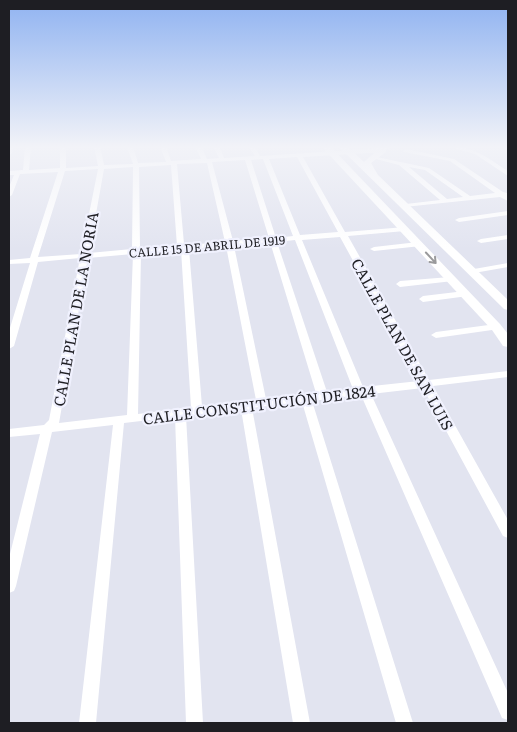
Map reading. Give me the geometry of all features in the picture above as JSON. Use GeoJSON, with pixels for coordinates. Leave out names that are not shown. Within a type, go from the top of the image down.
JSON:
{"type":"FeatureCollection","features":[{"type":"Feature","properties":{"kind":"main road"},"geometry":{"type":"LineString","coordinates":[[357,180],[496,327],[508,343]]}},
{"type":"Feature","properties":{"kind":"main road"},"geometry":{"type":"LineString","coordinates":[[379,180],[508,306]]}},
{"type":"Feature","properties":{"kind":"street"},"geometry":{"type":"LineString","coordinates":[[9,195],[17,180]]}},
{"type":"Feature","properties":{"kind":"street"},"geometry":{"type":"LineString","coordinates":[[9,346],[58,180]]}},
{"type":"Feature","properties":{"kind":"street","name":"CALLE PLAN DE LA NORIA"},"geometry":{"type":"LineString","coordinates":[[9,586],[47,429],[54,422],[99,180]]}},
{"type":"Feature","properties":{"kind":"street"},"geometry":{"type":"LineString","coordinates":[[87,723],[125,420],[137,252],[136,180]]}},
{"type":"Feature","properties":{"kind":"street"},"geometry":{"type":"LineString","coordinates":[[173,180],[180,245],[185,248],[196,412]]}},
{"type":"Feature","properties":{"kind":"street"},"geometry":{"type":"LineString","coordinates":[[212,180],[230,244],[262,403]]}},
{"type":"Feature","properties":{"kind":"street"},"geometry":{"type":"LineString","coordinates":[[254,180],[323,397]]}},
{"type":"Feature","properties":{"kind":"street"},"geometry":{"type":"LineString","coordinates":[[272,180],[363,392],[508,712]]}},
{"type":"Feature","properties":{"kind":"street","name":"CALLE PLAN DE SAN LUIS"},"geometry":{"type":"LineString","coordinates":[[310,180],[343,234],[508,532]]}},
{"type":"Feature","properties":{"kind":"street"},"geometry":{"type":"LineString","coordinates":[[421,180],[445,201]]}},
{"type":"Feature","properties":{"kind":"street"},"geometry":{"type":"LineString","coordinates":[[443,180],[468,198]]}},
{"type":"Feature","properties":{"kind":"street"},"geometry":{"type":"LineString","coordinates":[[483,180],[505,194],[508,199]]}},
{"type":"Feature","properties":{"kind":"street"},"geometry":{"type":"LineString","coordinates":[[406,206],[505,194]]}},
{"type":"Feature","properties":{"kind":"street"},"geometry":{"type":"LineString","coordinates":[[459,220],[508,213]]}},
{"type":"Feature","properties":{"kind":"street","name":"CALLE 15 DE ABRIL DE 1919"},"geometry":{"type":"LineString","coordinates":[[9,262],[405,229]]}},
{"type":"Feature","properties":{"kind":"street"},"geometry":{"type":"LineString","coordinates":[[481,241],[508,237]]}},
{"type":"Feature","properties":{"kind":"street"},"geometry":{"type":"LineString","coordinates":[[374,249],[418,244]]}},
{"type":"Feature","properties":{"kind":"street"},"geometry":{"type":"LineString","coordinates":[[474,271],[508,265]]}},
{"type":"Feature","properties":{"kind":"street"},"geometry":{"type":"LineString","coordinates":[[400,284],[450,279]]}},
{"type":"Feature","properties":{"kind":"street"},"geometry":{"type":"LineString","coordinates":[[423,299],[465,294]]}},
{"type":"Feature","properties":{"kind":"street"},"geometry":{"type":"LineString","coordinates":[[436,335],[496,327]]}},
{"type":"Feature","properties":{"kind":"street","name":"CALLE CONSTITUCIÓN DE 1824"},"geometry":{"type":"LineString","coordinates":[[9,433],[508,374]]}},
{"type":"Feature","properties":{"kind":"street"},"geometry":{"type":"LineString","coordinates":[[306,399],[405,723]]}},
{"type":"Feature","properties":{"kind":"street"},"geometry":{"type":"LineString","coordinates":[[246,406],[302,723]]}},
{"type":"Feature","properties":{"kind":"street"},"geometry":{"type":"LineString","coordinates":[[180,414],[195,723]]}}]}
